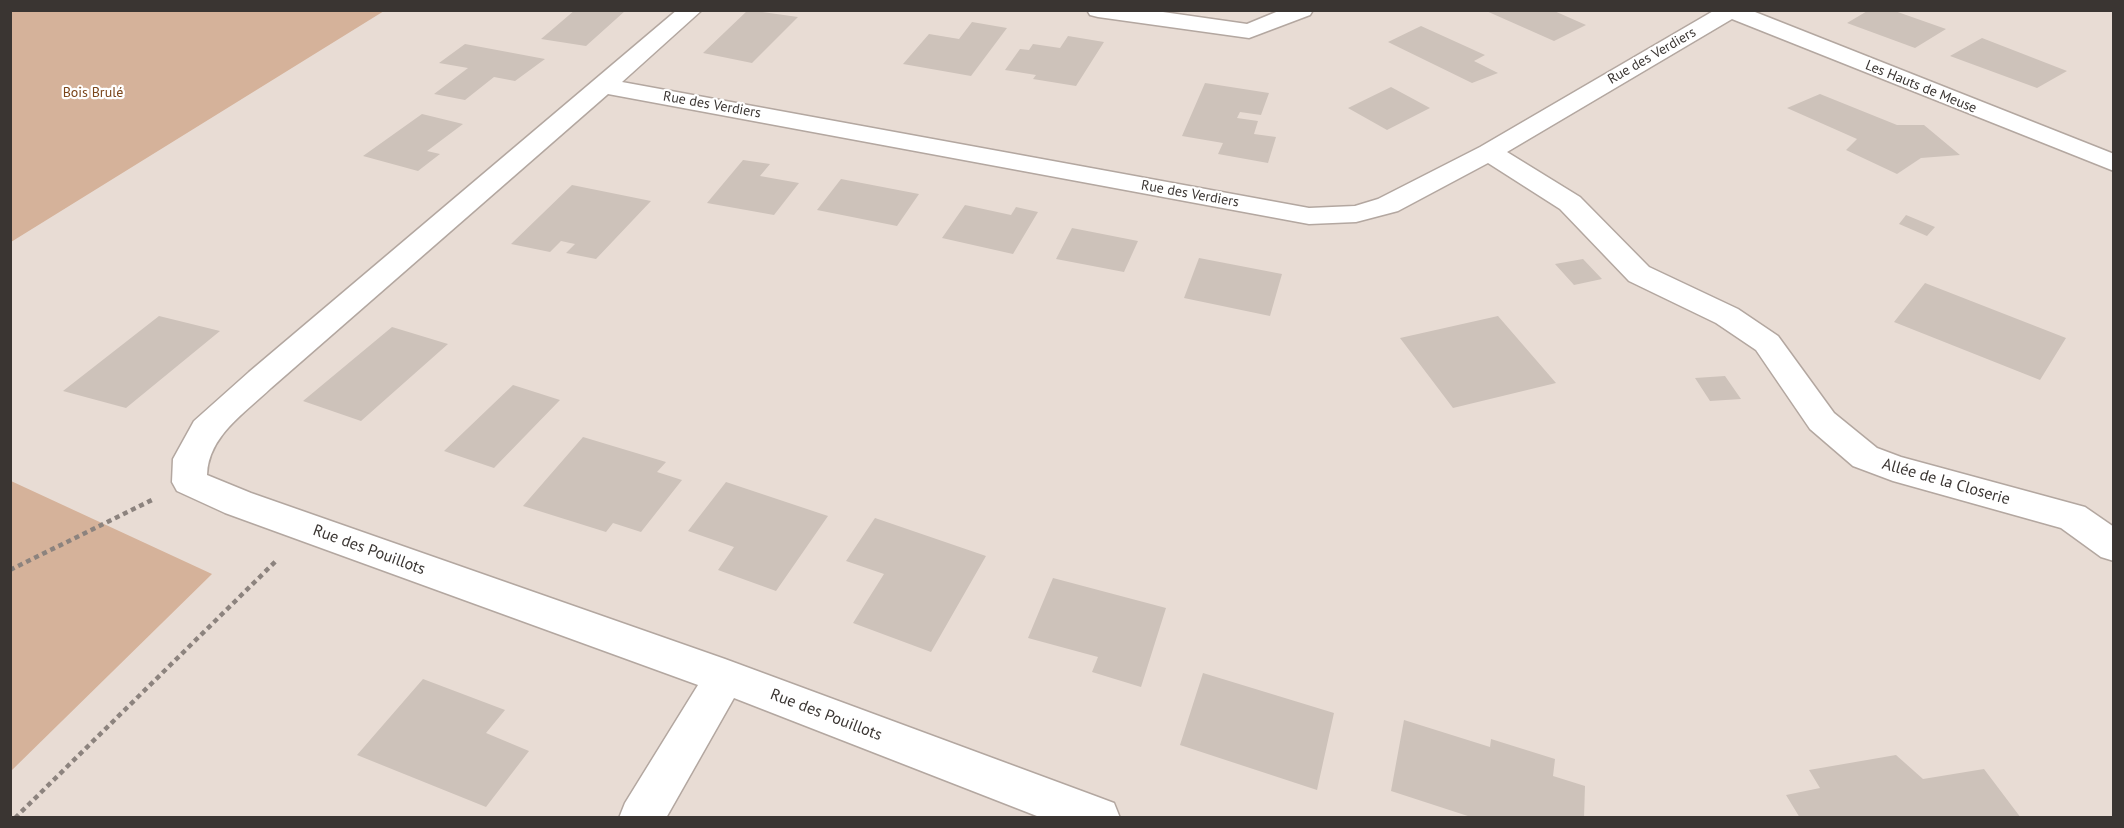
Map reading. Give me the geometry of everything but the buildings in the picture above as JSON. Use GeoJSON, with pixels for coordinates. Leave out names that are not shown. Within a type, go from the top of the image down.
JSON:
{"type":"FeatureCollection","features":[{"type":"Feature","properties":{"kind":"street"},"geometry":{"type":"LineString","coordinates":[[189,482],[190,459],[206,430],[260,380],[606,86],[691,10]]}},
{"type":"Feature","properties":{"kind":"street"},"geometry":{"type":"LineString","coordinates":[[1098,10],[1249,31],[1302,10]]}},
{"type":"Feature","properties":{"kind":"street","name":"Rue des Verdiers"},"geometry":{"type":"LineString","coordinates":[[606,86],[1309,216],[1356,214],[1388,205],[1489,152],[1730,11]]}},
{"type":"Feature","properties":{"kind":"street","name":"Les Hauts de Meuse"},"geometry":{"type":"LineString","coordinates":[[1730,11],[2114,163]]}},
{"type":"Feature","properties":{"kind":"street","name":"Allée de la Closerie"},"geometry":{"type":"LineString","coordinates":[[1489,152],[1570,203],[1639,274],[1727,316],[1767,343],[1822,421],[1864,457],[1893,468],[2072,518],[2114,547]]}},
{"type":"Feature","properties":{"kind":"street","name":"Rue des Pouillots"},"geometry":{"type":"LineString","coordinates":[[189,482],[238,503],[725,677],[1098,818]]}},
{"type":"Feature","properties":{"kind":"street"},"geometry":{"type":"LineString","coordinates":[[641,818],[725,677]]}},
{"type":"Feature","properties":{"kind":"path"},"geometry":{"type":"LineString","coordinates":[[10,570],[189,482]]}},
{"type":"Feature","properties":{"kind":"path"},"geometry":{"type":"LineString","coordinates":[[15,818],[310,528]]}},
{"type":"Feature","properties":{"kind":"green space","name":"Bois Brulé"},"geometry":{"type":"Polygon","coordinates":[[[11,10],[384,10],[384,11],[11,242],[11,10]]]}},
{"type":"Feature","properties":{"kind":"green space"},"geometry":{"type":"Polygon","coordinates":[[[10,481],[212,574],[11,771],[10,481]]]}}]}
